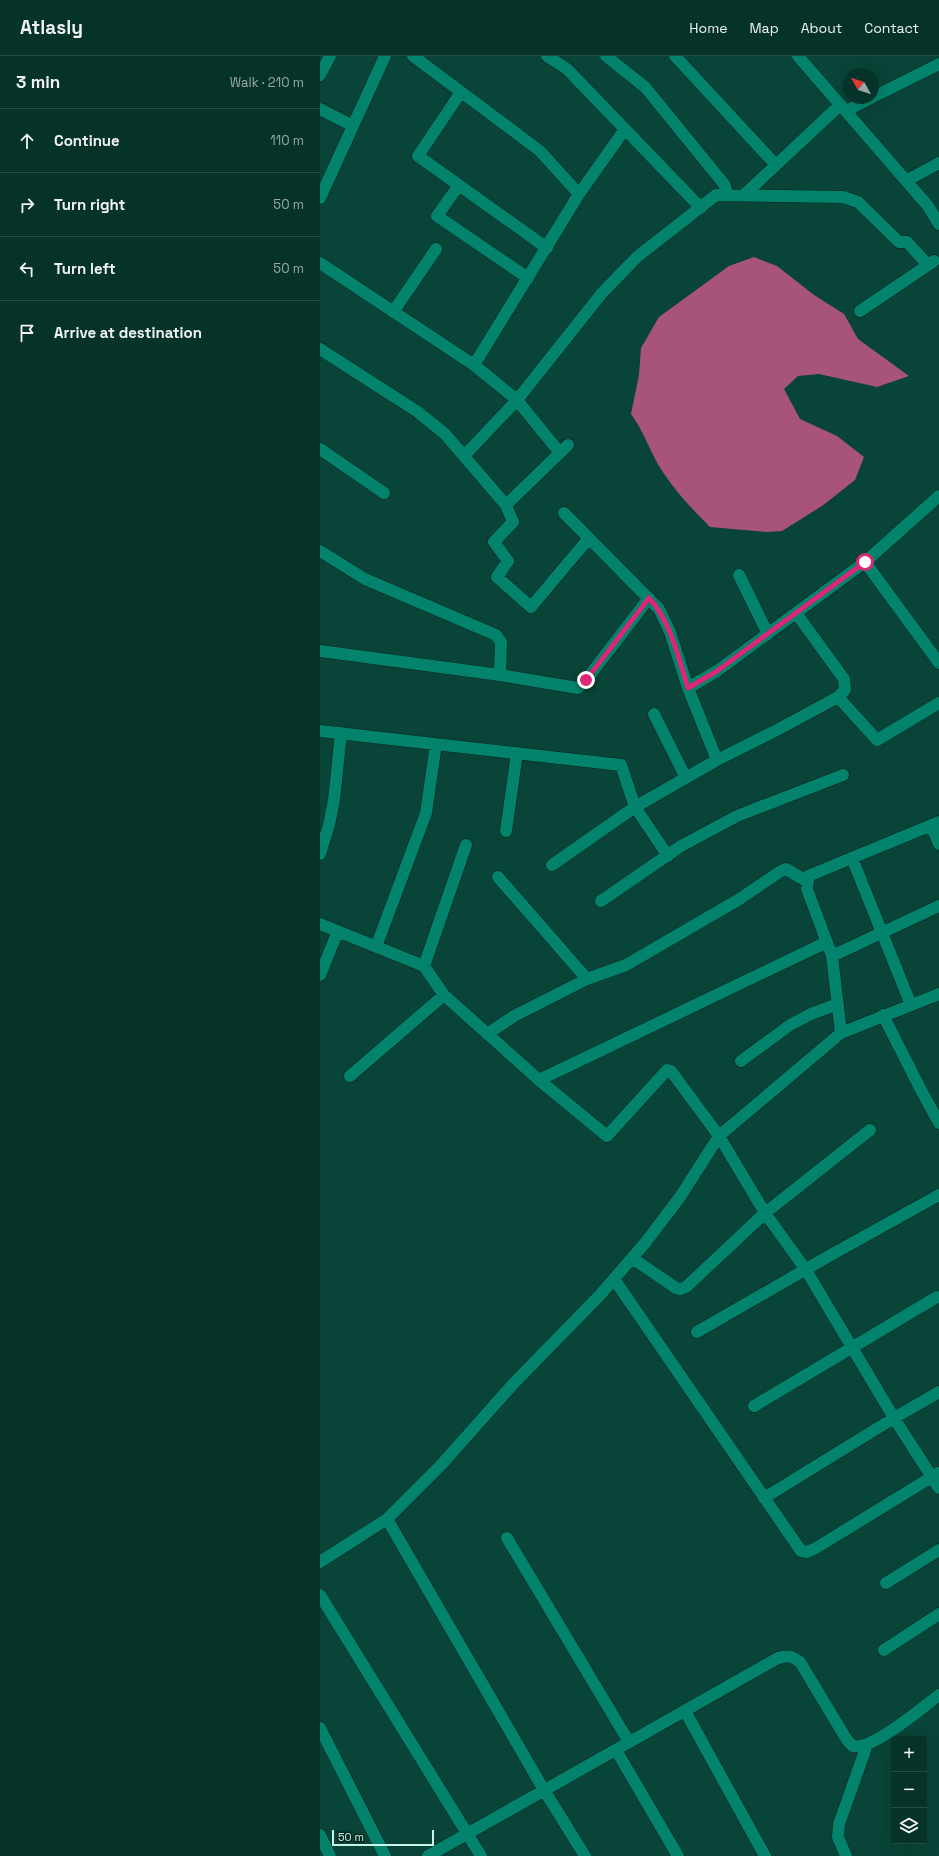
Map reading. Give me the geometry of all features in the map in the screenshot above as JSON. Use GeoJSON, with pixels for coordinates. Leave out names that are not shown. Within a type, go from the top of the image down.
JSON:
{"type":"FeatureCollection","features":[{"type":"Feature","properties":{"kind":"street"},"geometry":{"type":"LineString","coordinates":[[320,75],[330,56]]}},
{"type":"Feature","properties":{"kind":"street"},"geometry":{"type":"LineString","coordinates":[[320,198],[385,56]]}},
{"type":"Feature","properties":{"kind":"street"},"geometry":{"type":"LineString","coordinates":[[413,56],[540,151],[580,194]]}},
{"type":"Feature","properties":{"kind":"street"},"geometry":{"type":"LineString","coordinates":[[547,56],[567,69],[701,208]]}},
{"type":"Feature","properties":{"kind":"street"},"geometry":{"type":"LineString","coordinates":[[606,56],[645,87],[724,184],[728,195]]}},
{"type":"Feature","properties":{"kind":"street"},"geometry":{"type":"LineString","coordinates":[[675,56],[776,165]]}},
{"type":"Feature","properties":{"kind":"street"},"geometry":{"type":"LineString","coordinates":[[798,56],[928,206],[939,224]]}},
{"type":"Feature","properties":{"kind":"street"},"geometry":{"type":"LineString","coordinates":[[879,94],[939,64]]}},
{"type":"Feature","properties":{"kind":"street"},"geometry":{"type":"LineString","coordinates":[[461,92],[418,156],[547,248]]}},
{"type":"Feature","properties":{"kind":"street"},"geometry":{"type":"LineString","coordinates":[[744,195],[776,165],[843,108],[855,104]]}},
{"type":"Feature","properties":{"kind":"street"},"geometry":{"type":"LineString","coordinates":[[320,109],[353,126]]}},
{"type":"Feature","properties":{"kind":"street"},"geometry":{"type":"LineString","coordinates":[[474,365],[580,194],[625,129]]}},
{"type":"Feature","properties":{"kind":"street"},"geometry":{"type":"LineString","coordinates":[[906,180],[939,163]]}},
{"type":"Feature","properties":{"kind":"street"},"geometry":{"type":"LineString","coordinates":[[459,185],[437,216],[528,278]]}},
{"type":"Feature","properties":{"kind":"street"},"geometry":{"type":"LineString","coordinates":[[464,456],[517,400],[602,293],[637,258],[716,195],[843,197],[858,202],[899,242],[907,242],[935,263],[860,311]]}},
{"type":"Feature","properties":{"kind":"street"},"geometry":{"type":"LineString","coordinates":[[393,312],[436,248]]}},
{"type":"Feature","properties":{"kind":"street"},"geometry":{"type":"LineString","coordinates":[[320,263],[474,365],[517,400],[564,449],[506,505]]}},
{"type":"Feature","properties":{"kind":"street"},"geometry":{"type":"LineString","coordinates":[[320,349],[418,412],[445,434],[506,505],[513,522],[494,542],[508,561],[498,577],[531,607],[589,538]]}},
{"type":"Feature","properties":{"kind":"street"},"geometry":{"type":"LineString","coordinates":[[320,449],[384,493]]}},
{"type":"Feature","properties":{"kind":"street"},"geometry":{"type":"LineString","coordinates":[[688,688],[717,671],[865,562],[939,496]]}},
{"type":"Feature","properties":{"kind":"street"},"geometry":{"type":"LineString","coordinates":[[564,513],[659,609],[670,632],[688,688],[717,760]]}},
{"type":"Feature","properties":{"kind":"street"},"geometry":{"type":"LineString","coordinates":[[320,550],[365,579],[496,634],[501,642],[500,675]]}},
{"type":"Feature","properties":{"kind":"street"},"geometry":{"type":"LineString","coordinates":[[865,562],[939,663]]}},
{"type":"Feature","properties":{"kind":"street"},"geometry":{"type":"LineString","coordinates":[[739,575],[768,634]]}},
{"type":"Feature","properties":{"kind":"street"},"geometry":{"type":"LineString","coordinates":[[320,651],[500,675],[578,688],[586,680],[649,598]]}},
{"type":"Feature","properties":{"kind":"street"},"geometry":{"type":"LineString","coordinates":[[552,865],[635,807],[717,760],[778,730],[838,697],[845,690],[844,679],[796,613]]}},
{"type":"Feature","properties":{"kind":"street"},"geometry":{"type":"LineString","coordinates":[[838,697],[877,740],[939,703]]}},
{"type":"Feature","properties":{"kind":"street"},"geometry":{"type":"LineString","coordinates":[[654,714],[686,778]]}},
{"type":"Feature","properties":{"kind":"street"},"geometry":{"type":"LineString","coordinates":[[320,731],[621,765],[635,807],[668,856]]}},
{"type":"Feature","properties":{"kind":"street"},"geometry":{"type":"LineString","coordinates":[[320,854],[329,825],[334,800],[341,733]]}},
{"type":"Feature","properties":{"kind":"street"},"geometry":{"type":"LineString","coordinates":[[376,947],[424,819],[436,744]]}},
{"type":"Feature","properties":{"kind":"street"},"geometry":{"type":"LineString","coordinates":[[506,831],[517,753]]}},
{"type":"Feature","properties":{"kind":"street"},"geometry":{"type":"LineString","coordinates":[[601,901],[668,856],[737,816],[842,775]]}},
{"type":"Feature","properties":{"kind":"street"},"geometry":{"type":"LineString","coordinates":[[841,1033],[832,956],[807,889],[808,876],[935,823],[939,844]]}},
{"type":"Feature","properties":{"kind":"street"},"geometry":{"type":"LineString","coordinates":[[424,966],[466,845]]}},
{"type":"Feature","properties":{"kind":"street"},"geometry":{"type":"LineString","coordinates":[[852,858],[911,1005]]}},
{"type":"Feature","properties":{"kind":"street"},"geometry":{"type":"LineString","coordinates":[[487,1034],[514,1016],[587,979],[626,965],[738,900],[786,869],[808,882]]}},
{"type":"Feature","properties":{"kind":"street"},"geometry":{"type":"LineString","coordinates":[[498,877],[587,979]]}},
{"type":"Feature","properties":{"kind":"street"},"geometry":{"type":"LineString","coordinates":[[832,956],[939,906]]}},
{"type":"Feature","properties":{"kind":"street"},"geometry":{"type":"LineString","coordinates":[[320,924],[424,966],[444,995],[539,1080],[607,1136],[667,1070],[671,1072],[719,1136],[765,1212],[806,1270],[894,1418],[935,1475],[939,1488]]}},
{"type":"Feature","properties":{"kind":"street"},"geometry":{"type":"LineString","coordinates":[[320,975],[338,931]]}},
{"type":"Feature","properties":{"kind":"street"},"geometry":{"type":"LineString","coordinates":[[539,1080],[827,942]]}},
{"type":"Feature","properties":{"kind":"street"},"geometry":{"type":"LineString","coordinates":[[320,1562],[387,1519],[441,1465],[514,1383],[614,1279],[632,1258],[680,1198],[719,1136],[841,1033],[939,994]]}},
{"type":"Feature","properties":{"kind":"street"},"geometry":{"type":"LineString","coordinates":[[350,1076],[444,995]]}},
{"type":"Feature","properties":{"kind":"street"},"geometry":{"type":"LineString","coordinates":[[741,1061],[790,1025],[811,1014],[838,1004]]}},
{"type":"Feature","properties":{"kind":"street"},"geometry":{"type":"LineString","coordinates":[[883,1015],[939,1123]]}},
{"type":"Feature","properties":{"kind":"street"},"geometry":{"type":"LineString","coordinates":[[632,1258],[670,1285],[681,1289],[691,1283],[765,1212],[870,1130]]}},
{"type":"Feature","properties":{"kind":"street"},"geometry":{"type":"LineString","coordinates":[[697,1332],[939,1195]]}},
{"type":"Feature","properties":{"kind":"street"},"geometry":{"type":"LineString","coordinates":[[614,1279],[798,1548],[807,1552],[935,1475]]}},
{"type":"Feature","properties":{"kind":"street"},"geometry":{"type":"LineString","coordinates":[[754,1406],[937,1297]]}},
{"type":"Feature","properties":{"kind":"street"},"geometry":{"type":"LineString","coordinates":[[764,1498],[939,1392]]}},
{"type":"Feature","properties":{"kind":"street"},"geometry":{"type":"LineString","coordinates":[[387,1519],[544,1790],[586,1856]]}},
{"type":"Feature","properties":{"kind":"street"},"geometry":{"type":"LineString","coordinates":[[507,1538],[628,1742]]}},
{"type":"Feature","properties":{"kind":"street"},"geometry":{"type":"LineString","coordinates":[[886,1584],[939,1550]]}},
{"type":"Feature","properties":{"kind":"street"},"geometry":{"type":"LineString","coordinates":[[320,1595],[481,1856]]}},
{"type":"Feature","properties":{"kind":"street"},"geometry":{"type":"LineString","coordinates":[[884,1650],[939,1614]]}},
{"type":"Feature","properties":{"kind":"street"},"geometry":{"type":"LineString","coordinates":[[428,1856],[778,1658],[791,1656],[800,1662],[850,1744],[856,1747],[867,1745],[884,1735],[939,1695]]}},
{"type":"Feature","properties":{"kind":"street"},"geometry":{"type":"LineString","coordinates":[[685,1711],[765,1856]]}},
{"type":"Feature","properties":{"kind":"street"},"geometry":{"type":"LineString","coordinates":[[320,1728],[386,1856]]}},
{"type":"Feature","properties":{"kind":"street"},"geometry":{"type":"LineString","coordinates":[[846,1856],[838,1837],[838,1824],[867,1745]]}},
{"type":"Feature","properties":{"kind":"street"},"geometry":{"type":"LineString","coordinates":[[616,1750],[678,1856]]}},
{"type":"Feature","properties":{"kind":"street"},"geometry":{"type":"LineString","coordinates":[[320,1835],[330,1856]]}},
{"type":"Feature","properties":{"kind":"shaded area"},"geometry":{"type":"Polygon","coordinates":[[[754,257],[777,266],[814,295],[844,314],[858,339],[909,376],[877,387],[819,374],[798,376],[784,389],[800,419],[837,436],[864,457],[855,480],[822,506],[782,531],[766,532],[710,527],[683,498],[665,475],[655,460],[639,426],[631,414],[639,375],[641,348],[659,317],[729,266],[754,257]]]}},
{"type":"Feature","properties":{"kind":"route"},"geometry":{"type":"LineString","coordinates":[[586,680],[649,598],[659,609],[670,632],[688,688],[717,671],[865,562]]}}]}
